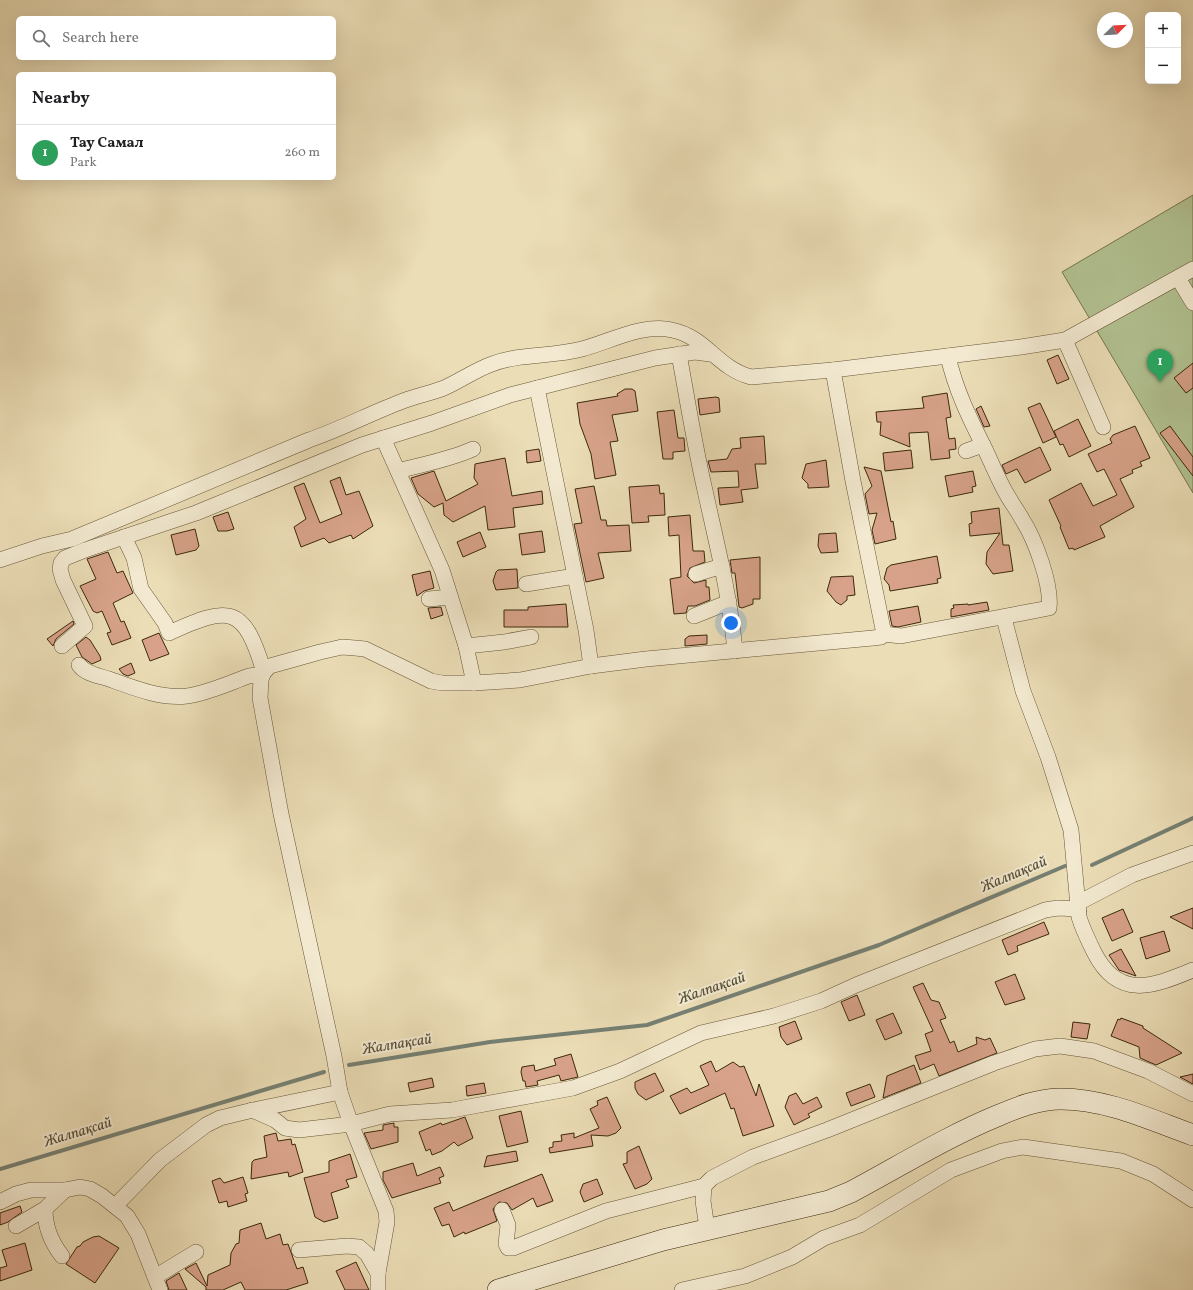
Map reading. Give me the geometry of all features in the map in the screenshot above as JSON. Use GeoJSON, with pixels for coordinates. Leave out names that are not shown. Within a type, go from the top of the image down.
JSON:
{"type":"FeatureCollection","features":[{"type":"Feature","properties":{"kind":"main road"},"geometry":{"type":"LineString","coordinates":[[498,1290],[614,1254],[707,1228],[829,1201],[851,1192],[979,1124],[1022,1106],[1039,1101],[1062,1099],[1103,1104],[1126,1110],[1193,1135]]}},
{"type":"Feature","properties":{"kind":"street"},"geometry":{"type":"LineString","coordinates":[[0,560],[42,546],[72,539],[309,440],[338,431],[404,401],[444,388],[493,363],[518,357],[580,350],[642,331],[671,329],[684,333],[697,340],[710,354],[728,368],[739,374],[751,377],[833,370],[1021,347],[1065,340],[1193,269]]}},
{"type":"Feature","properties":{"kind":"street"},"geometry":{"type":"LineString","coordinates":[[1178,278],[1193,303]]}},
{"type":"Feature","properties":{"kind":"street"},"geometry":{"type":"LineString","coordinates":[[1065,340],[1103,427]]}},
{"type":"Feature","properties":{"kind":"street"},"geometry":{"type":"LineString","coordinates":[[62,646],[85,626],[63,580],[60,569],[61,563],[65,558],[196,513],[362,445],[432,423],[510,395],[623,365],[679,354],[695,352],[710,354]]}},
{"type":"Feature","properties":{"kind":"street"},"geometry":{"type":"LineString","coordinates":[[679,354],[698,461],[729,602],[735,651]]}},
{"type":"Feature","properties":{"kind":"street"},"geometry":{"type":"LineString","coordinates":[[79,665],[81,668],[95,674],[153,693],[168,696],[187,696],[205,692],[249,676],[262,675],[270,666],[294,658],[342,647],[365,649],[431,681],[442,683],[474,683],[520,680],[591,666],[666,657],[854,638],[881,637],[884,634],[901,636],[945,627],[1004,618],[1011,615],[1048,608],[1050,602],[1039,554],[1022,518],[1006,493],[958,392],[948,356]]}},
{"type":"Feature","properties":{"kind":"street"},"geometry":{"type":"LineString","coordinates":[[833,370],[852,481],[884,634]]}},
{"type":"Feature","properties":{"kind":"street"},"geometry":{"type":"LineString","coordinates":[[537,388],[586,630],[591,666]]}},
{"type":"Feature","properties":{"kind":"street"},"geometry":{"type":"LineString","coordinates":[[338,431],[345,437],[362,445]]}},
{"type":"Feature","properties":{"kind":"street"},"geometry":{"type":"LineString","coordinates":[[383,438],[442,570],[466,646],[474,683]]}},
{"type":"Feature","properties":{"kind":"street"},"geometry":{"type":"LineString","coordinates":[[966,451],[983,445]]}},
{"type":"Feature","properties":{"kind":"street"},"geometry":{"type":"LineString","coordinates":[[398,472],[425,463],[446,460],[473,449]]}},
{"type":"Feature","properties":{"kind":"street"},"geometry":{"type":"LineString","coordinates":[[124,537],[134,558],[141,589],[157,610],[169,633],[218,615],[235,618],[247,628],[262,675],[260,698],[276,787],[334,1056],[340,1092],[351,1124],[386,1211],[387,1222],[378,1273],[378,1290]]}},
{"type":"Feature","properties":{"kind":"street"},"geometry":{"type":"LineString","coordinates":[[696,574],[722,566]]}},
{"type":"Feature","properties":{"kind":"street"},"geometry":{"type":"LineString","coordinates":[[526,584],[575,576]]}},
{"type":"Feature","properties":{"kind":"street"},"geometry":{"type":"LineString","coordinates":[[429,599],[450,598]]}},
{"type":"Feature","properties":{"kind":"street"},"geometry":{"type":"LineString","coordinates":[[694,616],[729,602]]}},
{"type":"Feature","properties":{"kind":"street"},"geometry":{"type":"LineString","coordinates":[[1004,618],[1023,691],[1048,757],[1072,830],[1082,928],[1100,964],[1114,978],[1130,986],[1156,984],[1193,970]]}},
{"type":"Feature","properties":{"kind":"street"},"geometry":{"type":"LineString","coordinates":[[466,646],[504,642],[530,637]]}},
{"type":"Feature","properties":{"kind":"street"},"geometry":{"type":"LineString","coordinates":[[252,1110],[291,1130],[351,1124],[390,1114],[452,1110],[573,1088],[620,1070],[701,1033],[774,1016],[821,1001],[906,964],[1045,910],[1079,906],[1132,875],[1193,853]]}},
{"type":"Feature","properties":{"kind":"street"},"geometry":{"type":"LineString","coordinates":[[502,1210],[508,1224],[506,1244],[508,1248],[513,1248],[606,1211],[704,1186],[712,1178],[753,1157],[827,1130],[1022,1052],[1035,1049],[1060,1046],[1094,1051],[1148,1071],[1193,1094]]}},
{"type":"Feature","properties":{"kind":"street"},"geometry":{"type":"LineString","coordinates":[[115,1206],[160,1160],[190,1136],[220,1118],[340,1092]]}},
{"type":"Feature","properties":{"kind":"street"},"geometry":{"type":"LineString","coordinates":[[682,1290],[745,1276],[792,1257],[824,1238],[860,1225],[951,1170],[1002,1151],[1023,1147],[1121,1161],[1153,1174],[1193,1200]]}},
{"type":"Feature","properties":{"kind":"street"},"geometry":{"type":"LineString","coordinates":[[704,1186],[703,1201],[707,1228]]}},
{"type":"Feature","properties":{"kind":"street"},"geometry":{"type":"LineString","coordinates":[[0,1202],[16,1194],[31,1190],[65,1190],[80,1187],[90,1189],[127,1216],[138,1234],[157,1284],[196,1252]]}},
{"type":"Feature","properties":{"kind":"street"},"geometry":{"type":"LineString","coordinates":[[16,1226],[44,1209],[65,1190]]}},
{"type":"Feature","properties":{"kind":"street"},"geometry":{"type":"LineString","coordinates":[[44,1209],[51,1239],[62,1256]]}},
{"type":"Feature","properties":{"kind":"street"},"geometry":{"type":"LineString","coordinates":[[299,1250],[347,1246],[359,1247],[367,1254],[378,1273]]}},
{"type":"Feature","properties":{"kind":"green space"},"geometry":{"type":"Polygon","coordinates":[[[1193,195],[1193,493],[1062,272],[1193,195]]]}},
{"type":"Feature","properties":{"kind":"building"},"geometry":{"type":"Polygon","coordinates":[[[1058,355],[1069,379],[1057,384],[1047,360],[1058,355]]]}},
{"type":"Feature","properties":{"kind":"building"},"geometry":{"type":"Polygon","coordinates":[[[1193,363],[1193,388],[1186,393],[1174,378],[1193,363]]]}},
{"type":"Feature","properties":{"kind":"building"},"geometry":{"type":"Polygon","coordinates":[[[625,389],[632,389],[635,391],[638,411],[612,415],[618,441],[610,442],[616,475],[595,479],[591,454],[580,424],[577,403],[618,396],[617,394],[625,389]]]}},
{"type":"Feature","properties":{"kind":"building"},"geometry":{"type":"Polygon","coordinates":[[[947,393],[951,417],[946,418],[949,439],[955,438],[956,449],[949,450],[950,458],[931,460],[928,432],[909,433],[910,447],[880,435],[881,422],[877,422],[876,412],[924,408],[922,397],[947,393]]]}},
{"type":"Feature","properties":{"kind":"building"},"geometry":{"type":"Polygon","coordinates":[[[719,398],[720,412],[700,415],[698,399],[719,398]]]}},
{"type":"Feature","properties":{"kind":"building"},"geometry":{"type":"Polygon","coordinates":[[[1040,403],[1056,437],[1043,443],[1028,408],[1040,403]]]}},
{"type":"Feature","properties":{"kind":"building"},"geometry":{"type":"Polygon","coordinates":[[[981,406],[990,426],[984,427],[976,409],[981,406]]]}},
{"type":"Feature","properties":{"kind":"building"},"geometry":{"type":"Polygon","coordinates":[[[674,410],[678,438],[684,438],[685,451],[673,452],[673,459],[663,459],[657,412],[674,410]]]}},
{"type":"Feature","properties":{"kind":"building"},"geometry":{"type":"Polygon","coordinates":[[[1078,419],[1091,446],[1069,457],[1063,444],[1060,445],[1054,431],[1078,419]]]}},
{"type":"Feature","properties":{"kind":"building"},"geometry":{"type":"Polygon","coordinates":[[[1135,426],[1150,458],[1140,462],[1142,466],[1132,470],[1133,473],[1120,479],[1134,507],[1100,526],[1105,537],[1074,550],[1073,548],[1069,549],[1060,527],[1061,526],[1049,500],[1081,483],[1093,506],[1117,495],[1104,469],[1097,472],[1088,454],[1112,443],[1110,439],[1113,435],[1135,426]]]}},
{"type":"Feature","properties":{"kind":"building"},"geometry":{"type":"Polygon","coordinates":[[[1170,426],[1193,457],[1193,476],[1160,433],[1170,426]]]}},
{"type":"Feature","properties":{"kind":"building"},"geometry":{"type":"Polygon","coordinates":[[[764,436],[766,464],[755,464],[758,488],[741,490],[743,502],[720,505],[718,488],[739,487],[738,471],[711,472],[708,461],[727,459],[732,449],[741,448],[740,438],[764,436]]]}},
{"type":"Feature","properties":{"kind":"building"},"geometry":{"type":"Polygon","coordinates":[[[1040,447],[1051,470],[1025,483],[1017,469],[1006,474],[1002,465],[1040,447]]]}},
{"type":"Feature","properties":{"kind":"building"},"geometry":{"type":"Polygon","coordinates":[[[539,449],[541,461],[527,463],[526,451],[539,449]]]}},
{"type":"Feature","properties":{"kind":"building"},"geometry":{"type":"Polygon","coordinates":[[[911,450],[913,468],[885,471],[883,453],[911,450]]]}},
{"type":"Feature","properties":{"kind":"building"},"geometry":{"type":"Polygon","coordinates":[[[505,458],[512,496],[542,491],[543,504],[513,508],[515,527],[488,530],[485,506],[453,522],[444,515],[443,503],[434,507],[418,494],[411,478],[434,471],[446,501],[478,484],[474,478],[475,464],[505,458]]]}},
{"type":"Feature","properties":{"kind":"building"},"geometry":{"type":"Polygon","coordinates":[[[826,460],[829,487],[808,488],[808,484],[802,478],[806,464],[826,460]]]}},
{"type":"Feature","properties":{"kind":"building"},"geometry":{"type":"Polygon","coordinates":[[[864,467],[881,471],[891,522],[893,521],[896,539],[875,544],[872,530],[877,513],[869,514],[865,494],[872,486],[864,467]]]}},
{"type":"Feature","properties":{"kind":"building"},"geometry":{"type":"Polygon","coordinates":[[[973,471],[976,486],[972,487],[973,492],[949,497],[945,476],[973,471]]]}},
{"type":"Feature","properties":{"kind":"building"},"geometry":{"type":"Polygon","coordinates":[[[340,477],[346,495],[359,491],[373,526],[353,539],[351,535],[329,543],[324,538],[301,547],[294,527],[306,519],[294,487],[304,483],[320,523],[342,514],[330,481],[340,477]]]}},
{"type":"Feature","properties":{"kind":"building"},"geometry":{"type":"Polygon","coordinates":[[[659,485],[660,494],[664,493],[665,515],[648,516],[649,522],[632,523],[629,487],[659,485]]]}},
{"type":"Feature","properties":{"kind":"building"},"geometry":{"type":"Polygon","coordinates":[[[594,486],[601,520],[606,520],[607,526],[629,525],[631,551],[598,553],[604,578],[586,582],[574,524],[582,523],[575,489],[594,486]]]}},
{"type":"Feature","properties":{"kind":"building"},"geometry":{"type":"Polygon","coordinates":[[[999,508],[1003,545],[1009,545],[1013,571],[993,574],[986,564],[987,552],[1000,533],[970,536],[969,524],[972,523],[971,512],[999,508]]]}},
{"type":"Feature","properties":{"kind":"building"},"geometry":{"type":"Polygon","coordinates":[[[228,512],[234,529],[218,531],[213,517],[228,512]]]}},
{"type":"Feature","properties":{"kind":"building"},"geometry":{"type":"Polygon","coordinates":[[[690,515],[693,551],[704,551],[705,562],[690,568],[687,576],[694,583],[706,580],[706,587],[709,587],[710,600],[695,606],[688,606],[686,613],[674,614],[670,579],[681,577],[679,535],[669,536],[668,517],[690,515]]]}},
{"type":"Feature","properties":{"kind":"building"},"geometry":{"type":"Polygon","coordinates":[[[195,529],[199,546],[196,550],[176,555],[171,535],[195,529]]]}},
{"type":"Feature","properties":{"kind":"building"},"geometry":{"type":"Polygon","coordinates":[[[542,531],[545,552],[522,555],[519,534],[542,531]]]}},
{"type":"Feature","properties":{"kind":"building"},"geometry":{"type":"Polygon","coordinates":[[[480,532],[486,547],[463,557],[457,542],[480,532]]]}},
{"type":"Feature","properties":{"kind":"building"},"geometry":{"type":"Polygon","coordinates":[[[836,533],[838,552],[821,553],[818,546],[819,534],[836,533]]]}},
{"type":"Feature","properties":{"kind":"building"},"geometry":{"type":"Polygon","coordinates":[[[108,552],[117,573],[123,571],[133,593],[113,603],[121,622],[124,621],[131,638],[112,645],[107,633],[111,632],[102,611],[97,613],[93,611],[80,586],[96,579],[87,559],[108,552]]]}},
{"type":"Feature","properties":{"kind":"building"},"geometry":{"type":"Polygon","coordinates":[[[937,556],[941,578],[937,579],[938,583],[890,591],[889,585],[884,579],[887,568],[891,565],[937,556]]]}},
{"type":"Feature","properties":{"kind":"building"},"geometry":{"type":"Polygon","coordinates":[[[760,557],[760,599],[753,599],[753,604],[742,608],[739,607],[735,573],[732,573],[730,560],[760,557]]]}},
{"type":"Feature","properties":{"kind":"building"},"geometry":{"type":"Polygon","coordinates":[[[517,569],[518,588],[496,590],[493,581],[498,570],[517,569]]]}},
{"type":"Feature","properties":{"kind":"building"},"geometry":{"type":"Polygon","coordinates":[[[430,571],[434,588],[424,591],[417,596],[412,575],[430,571]]]}},
{"type":"Feature","properties":{"kind":"building"},"geometry":{"type":"Polygon","coordinates":[[[853,576],[855,595],[847,596],[847,600],[841,605],[836,602],[827,591],[831,577],[853,576]]]}},
{"type":"Feature","properties":{"kind":"building"},"geometry":{"type":"Polygon","coordinates":[[[987,602],[989,610],[951,617],[951,609],[954,608],[953,605],[968,605],[987,602]]]}},
{"type":"Feature","properties":{"kind":"building"},"geometry":{"type":"Polygon","coordinates":[[[566,604],[568,627],[504,627],[504,610],[528,610],[528,607],[566,604]]]}},
{"type":"Feature","properties":{"kind":"building"},"geometry":{"type":"Polygon","coordinates":[[[918,606],[921,622],[898,627],[892,626],[889,611],[918,606]]]}},
{"type":"Feature","properties":{"kind":"building"},"geometry":{"type":"Polygon","coordinates":[[[441,607],[443,615],[431,619],[428,608],[441,607]]]}},
{"type":"Feature","properties":{"kind":"building"},"geometry":{"type":"Polygon","coordinates":[[[73,621],[74,624],[56,639],[53,646],[47,639],[73,621]]]}},
{"type":"Feature","properties":{"kind":"building"},"geometry":{"type":"Polygon","coordinates":[[[159,633],[169,654],[150,661],[142,640],[159,633]]]}},
{"type":"Feature","properties":{"kind":"building"},"geometry":{"type":"Polygon","coordinates":[[[707,635],[707,644],[685,646],[685,639],[689,636],[707,635]]]}},
{"type":"Feature","properties":{"kind":"building"},"geometry":{"type":"Polygon","coordinates":[[[86,637],[90,640],[101,660],[92,664],[82,657],[76,645],[86,637]]]}},
{"type":"Feature","properties":{"kind":"building"},"geometry":{"type":"Polygon","coordinates":[[[131,663],[135,673],[128,676],[123,674],[119,669],[131,663]]]}},
{"type":"Feature","properties":{"kind":"building"},"geometry":{"type":"Polygon","coordinates":[[[1193,908],[1193,929],[1170,917],[1193,908]]]}},
{"type":"Feature","properties":{"kind":"building"},"geometry":{"type":"Polygon","coordinates":[[[1123,909],[1133,932],[1112,941],[1102,918],[1123,909]]]}},
{"type":"Feature","properties":{"kind":"building"},"geometry":{"type":"Polygon","coordinates":[[[1044,922],[1049,934],[1017,946],[1018,951],[1008,955],[1002,940],[1044,922]]]}},
{"type":"Feature","properties":{"kind":"building"},"geometry":{"type":"Polygon","coordinates":[[[1164,931],[1170,951],[1146,959],[1140,938],[1164,931]]]}},
{"type":"Feature","properties":{"kind":"building"},"geometry":{"type":"Polygon","coordinates":[[[1121,949],[1136,976],[1119,970],[1109,955],[1121,949]]]}},
{"type":"Feature","properties":{"kind":"building"},"geometry":{"type":"Polygon","coordinates":[[[1015,974],[1025,999],[1005,1005],[995,982],[1015,974]]]}},
{"type":"Feature","properties":{"kind":"building"},"geometry":{"type":"Polygon","coordinates":[[[923,983],[931,1000],[939,1002],[946,1018],[940,1020],[950,1043],[954,1041],[958,1052],[977,1044],[976,1037],[985,1040],[990,1038],[997,1053],[939,1076],[934,1064],[920,1070],[915,1056],[931,1051],[925,1034],[933,1031],[913,987],[923,983]]]}},
{"type":"Feature","properties":{"kind":"building"},"geometry":{"type":"Polygon","coordinates":[[[857,995],[865,1015],[849,1021],[841,1002],[857,995]]]}},
{"type":"Feature","properties":{"kind":"building"},"geometry":{"type":"Polygon","coordinates":[[[893,1013],[902,1033],[885,1040],[876,1020],[893,1013]]]}},
{"type":"Feature","properties":{"kind":"building"},"geometry":{"type":"Polygon","coordinates":[[[1121,1018],[1143,1026],[1143,1028],[1182,1053],[1156,1065],[1140,1058],[1139,1047],[1111,1036],[1118,1019],[1120,1020],[1121,1018]]]}},
{"type":"Feature","properties":{"kind":"building"},"geometry":{"type":"Polygon","coordinates":[[[795,1021],[802,1039],[787,1045],[781,1037],[779,1027],[795,1021]]]}},
{"type":"Feature","properties":{"kind":"building"},"geometry":{"type":"Polygon","coordinates":[[[1073,1022],[1090,1024],[1087,1039],[1071,1037],[1073,1022]]]}},
{"type":"Feature","properties":{"kind":"building"},"geometry":{"type":"Polygon","coordinates":[[[571,1054],[578,1077],[561,1081],[559,1075],[537,1081],[538,1085],[526,1087],[521,1072],[522,1067],[534,1065],[535,1071],[556,1065],[554,1059],[571,1054]]]}},
{"type":"Feature","properties":{"kind":"building"},"geometry":{"type":"Polygon","coordinates":[[[711,1061],[716,1072],[733,1062],[740,1067],[744,1066],[756,1096],[759,1084],[774,1126],[743,1136],[734,1108],[731,1109],[725,1093],[680,1114],[670,1096],[687,1088],[691,1093],[709,1085],[700,1066],[711,1061]]]}},
{"type":"Feature","properties":{"kind":"building"},"geometry":{"type":"Polygon","coordinates":[[[914,1065],[921,1083],[883,1098],[887,1076],[914,1065]]]}},
{"type":"Feature","properties":{"kind":"building"},"geometry":{"type":"Polygon","coordinates":[[[655,1073],[664,1091],[646,1100],[638,1094],[635,1088],[635,1082],[655,1073]]]}},
{"type":"Feature","properties":{"kind":"building"},"geometry":{"type":"Polygon","coordinates":[[[1193,1074],[1193,1084],[1180,1077],[1193,1074]]]}},
{"type":"Feature","properties":{"kind":"building"},"geometry":{"type":"Polygon","coordinates":[[[432,1078],[434,1087],[410,1092],[408,1083],[432,1078]]]}},
{"type":"Feature","properties":{"kind":"building"},"geometry":{"type":"Polygon","coordinates":[[[484,1083],[486,1093],[467,1096],[466,1086],[484,1083]]]}},
{"type":"Feature","properties":{"kind":"building"},"geometry":{"type":"Polygon","coordinates":[[[870,1084],[875,1097],[851,1106],[846,1093],[870,1084]]]}},
{"type":"Feature","properties":{"kind":"building"},"geometry":{"type":"Polygon","coordinates":[[[796,1093],[803,1104],[817,1097],[822,1107],[808,1114],[810,1117],[794,1125],[785,1107],[789,1096],[796,1093]]]}},
{"type":"Feature","properties":{"kind":"building"},"geometry":{"type":"Polygon","coordinates":[[[607,1097],[621,1128],[616,1133],[608,1136],[591,1135],[593,1146],[550,1153],[549,1148],[553,1147],[553,1142],[562,1141],[561,1135],[574,1133],[574,1138],[599,1128],[590,1109],[598,1105],[597,1101],[607,1097]]]}},
{"type":"Feature","properties":{"kind":"building"},"geometry":{"type":"Polygon","coordinates":[[[521,1111],[528,1142],[507,1147],[499,1116],[521,1111]]]}},
{"type":"Feature","properties":{"kind":"building"},"geometry":{"type":"Polygon","coordinates":[[[465,1117],[473,1138],[458,1146],[454,1142],[442,1151],[432,1155],[430,1149],[426,1151],[419,1132],[441,1123],[442,1125],[465,1117]]]}},
{"type":"Feature","properties":{"kind":"building"},"geometry":{"type":"Polygon","coordinates":[[[394,1123],[394,1127],[398,1127],[398,1142],[371,1149],[364,1133],[383,1130],[383,1125],[394,1123]]]}},
{"type":"Feature","properties":{"kind":"building"},"geometry":{"type":"Polygon","coordinates":[[[276,1133],[278,1141],[291,1139],[292,1145],[295,1144],[303,1172],[289,1177],[288,1172],[251,1179],[252,1162],[254,1160],[267,1157],[264,1136],[276,1133]]]}},
{"type":"Feature","properties":{"kind":"building"},"geometry":{"type":"Polygon","coordinates":[[[639,1146],[652,1179],[647,1184],[635,1189],[623,1164],[627,1163],[627,1152],[639,1146]]]}},
{"type":"Feature","properties":{"kind":"building"},"geometry":{"type":"Polygon","coordinates":[[[516,1151],[518,1161],[484,1167],[487,1156],[516,1151]]]}},
{"type":"Feature","properties":{"kind":"building"},"geometry":{"type":"Polygon","coordinates":[[[350,1154],[357,1177],[346,1180],[349,1187],[331,1193],[338,1218],[324,1222],[315,1217],[304,1178],[329,1172],[329,1161],[350,1154]]]}},
{"type":"Feature","properties":{"kind":"building"},"geometry":{"type":"Polygon","coordinates":[[[413,1163],[417,1176],[440,1167],[444,1176],[439,1178],[441,1183],[392,1198],[383,1180],[383,1172],[413,1163]]]}},
{"type":"Feature","properties":{"kind":"building"},"geometry":{"type":"Polygon","coordinates":[[[542,1174],[553,1201],[537,1207],[533,1198],[512,1210],[507,1203],[499,1202],[493,1209],[497,1221],[465,1234],[464,1232],[454,1237],[449,1224],[442,1226],[434,1208],[449,1202],[453,1211],[542,1174]]]}},
{"type":"Feature","properties":{"kind":"building"},"geometry":{"type":"Polygon","coordinates":[[[243,1177],[248,1193],[245,1194],[247,1201],[228,1207],[227,1201],[219,1203],[212,1181],[220,1178],[224,1183],[243,1177]]]}},
{"type":"Feature","properties":{"kind":"building"},"geometry":{"type":"Polygon","coordinates":[[[597,1179],[603,1194],[584,1202],[580,1192],[583,1184],[597,1179]]]}},
{"type":"Feature","properties":{"kind":"building"},"geometry":{"type":"Polygon","coordinates":[[[20,1206],[22,1212],[8,1222],[0,1225],[0,1213],[20,1206]]]}},
{"type":"Feature","properties":{"kind":"building"},"geometry":{"type":"Polygon","coordinates":[[[261,1223],[266,1239],[280,1234],[283,1245],[288,1244],[297,1269],[303,1267],[308,1283],[286,1290],[245,1290],[241,1282],[223,1290],[206,1290],[206,1287],[185,1269],[196,1263],[207,1286],[208,1275],[230,1265],[231,1253],[236,1244],[239,1243],[240,1230],[261,1223]]]}},
{"type":"Feature","properties":{"kind":"building"},"geometry":{"type":"Polygon","coordinates":[[[99,1236],[119,1248],[95,1283],[66,1264],[77,1247],[93,1237],[99,1236]]]}},
{"type":"Feature","properties":{"kind":"building"},"geometry":{"type":"Polygon","coordinates":[[[25,1243],[32,1270],[0,1281],[0,1268],[7,1266],[2,1250],[25,1243]]]}},
{"type":"Feature","properties":{"kind":"building"},"geometry":{"type":"Polygon","coordinates":[[[356,1262],[369,1290],[345,1290],[336,1271],[356,1262]]]}},
{"type":"Feature","properties":{"kind":"building"},"geometry":{"type":"Polygon","coordinates":[[[179,1273],[187,1290],[169,1290],[166,1281],[179,1273]]]}},
{"type":"Feature","properties":{"kind":"waterway","name":"Жалпақсай"},"geometry":{"type":"LineString","coordinates":[[1092,865],[1193,818]]}},
{"type":"Feature","properties":{"kind":"waterway","name":"Жалпақсай"},"geometry":{"type":"LineString","coordinates":[[349,1065],[490,1042],[647,1025],[879,945],[1065,866]]}},
{"type":"Feature","properties":{"kind":"waterway","name":"Жалпақсай"},"geometry":{"type":"LineString","coordinates":[[0,1169],[324,1072]]}},
{"type":"Feature","properties":{"kind":"place","name":"Тау Самал"},"geometry":{"type":"Point","coordinates":[1160,382]}}]}
